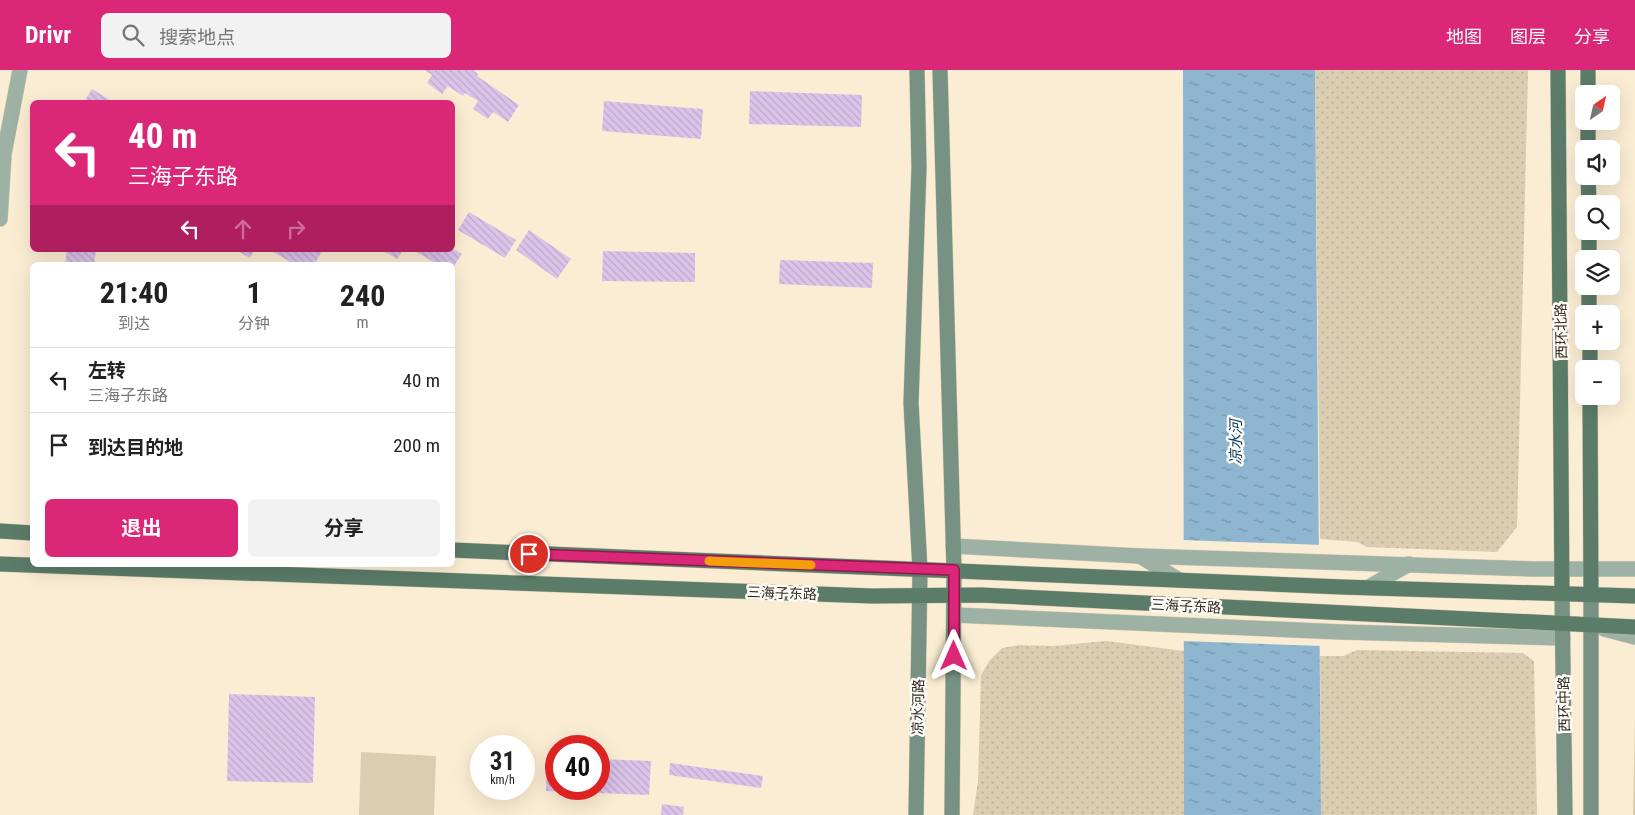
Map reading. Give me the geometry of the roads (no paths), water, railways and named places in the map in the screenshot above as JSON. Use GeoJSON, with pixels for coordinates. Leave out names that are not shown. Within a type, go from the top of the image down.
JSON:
{"type":"FeatureCollection","features":[{"type":"Feature","properties":{"kind":"main road","name":"西环北路"},"geometry":{"type":"LineString","coordinates":[[1558,70],[1562,593]]}},
{"type":"Feature","properties":{"kind":"main road"},"geometry":{"type":"LineString","coordinates":[[1588,70],[1588,85]]}},
{"type":"Feature","properties":{"kind":"main road"},"geometry":{"type":"LineString","coordinates":[[1590,405],[1591,594]]}},
{"type":"Feature","properties":{"kind":"main road"},"geometry":{"type":"LineString","coordinates":[[0,532],[30,533]]}},
{"type":"Feature","properties":{"kind":"main road","name":"三海子东路"},"geometry":{"type":"LineString","coordinates":[[455,550],[920,570],[1149,564],[1178,580],[1635,596]]}},
{"type":"Feature","properties":{"kind":"main road","name":"三海子东路"},"geometry":{"type":"LineString","coordinates":[[0,564],[30,565]]}},
{"type":"Feature","properties":{"kind":"main road","name":"三海子东路"},"geometry":{"type":"LineString","coordinates":[[82,567],[872,596],[954,595],[1147,618],[1176,605],[1410,617],[1563,630],[1590,625],[1635,626]]}},
{"type":"Feature","properties":{"kind":"street"},"geometry":{"type":"LineString","coordinates":[[0,219],[4,154],[20,70]]}},
{"type":"Feature","properties":{"kind":"street","name":"凉水河路"},"geometry":{"type":"LineString","coordinates":[[916,815],[920,570],[911,403],[919,167],[917,70]]}},
{"type":"Feature","properties":{"kind":"street"},"geometry":{"type":"LineString","coordinates":[[940,70],[954,570],[952,815]]}},
{"type":"Feature","properties":{"kind":"street"},"geometry":{"type":"LineString","coordinates":[[953,546],[1149,564],[1342,562],[1562,569],[1635,569]]}},
{"type":"Feature","properties":{"kind":"street"},"geometry":{"type":"LineString","coordinates":[[1369,587],[1410,564]]}},
{"type":"Feature","properties":{"kind":"street","name":"西环中路"},"geometry":{"type":"LineString","coordinates":[[1562,593],[1565,815]]}},
{"type":"Feature","properties":{"kind":"street","name":"西环中路"},"geometry":{"type":"LineString","coordinates":[[1591,594],[1591,815]]}},
{"type":"Feature","properties":{"kind":"street"},"geometry":{"type":"LineString","coordinates":[[954,615],[1147,618],[1369,633],[1563,630]]}},
{"type":"Feature","properties":{"kind":"street"},"geometry":{"type":"LineString","coordinates":[[1369,633],[1410,617]]}},
{"type":"Feature","properties":{"kind":"street"},"geometry":{"type":"LineString","coordinates":[[1590,625],[1635,637]]}},
{"type":"Feature","properties":{"kind":"water","name":"凉水河"},"geometry":{"type":"Polygon","coordinates":[[[1183,70],[1315,70],[1321,815],[1184,815],[1183,70]]]}}]}
